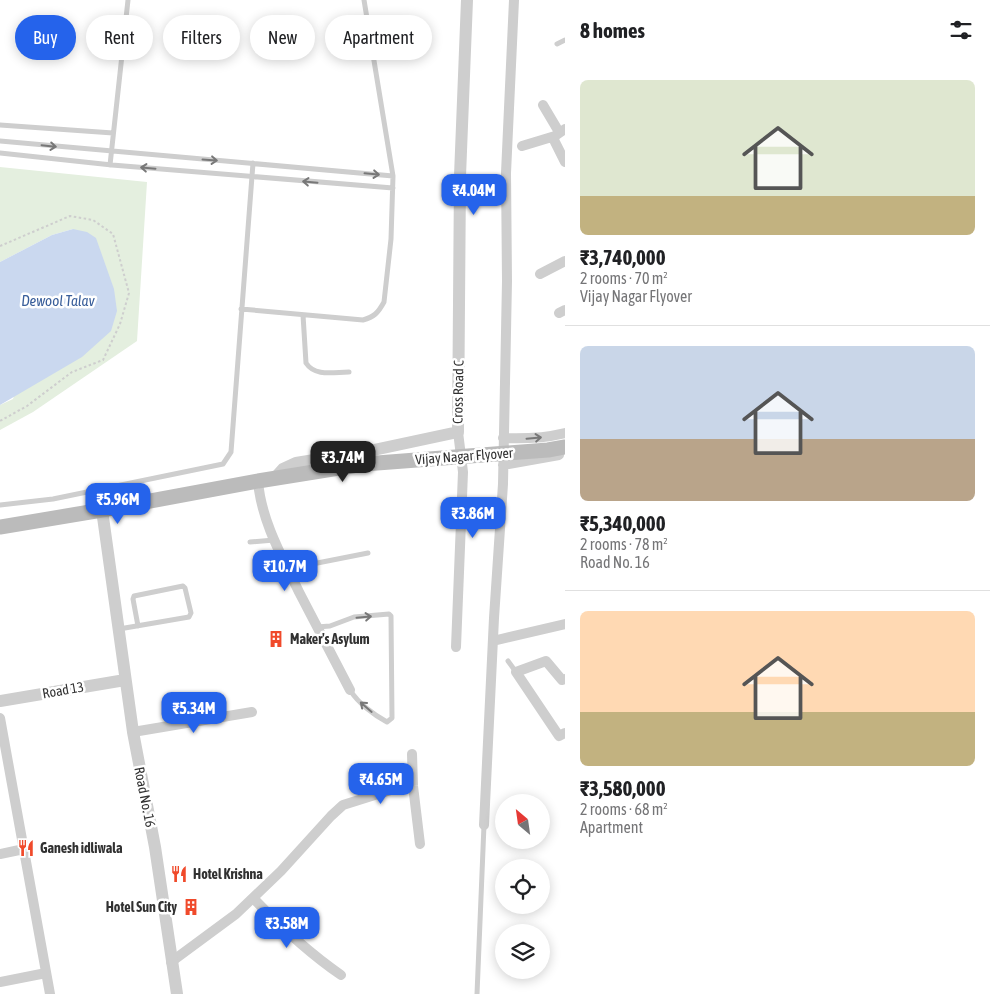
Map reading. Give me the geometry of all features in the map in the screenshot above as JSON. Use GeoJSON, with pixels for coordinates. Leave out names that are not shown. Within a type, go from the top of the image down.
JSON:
{"type":"FeatureCollection","features":[{"type":"Feature","properties":{"kind":"main road","name":"Vijay Nagar Flyover"},"geometry":{"type":"LineString","coordinates":[[280,478],[364,464],[548,450],[565,447]]}},
{"type":"Feature","properties":{"kind":"main road"},"geometry":{"type":"LineString","coordinates":[[0,527],[280,478]]}},
{"type":"Feature","properties":{"kind":"street","name":"Cross Road C"},"geometry":{"type":"LineString","coordinates":[[280,478],[283,469],[296,463],[368,451],[458,432],[460,176],[468,0]]}},
{"type":"Feature","properties":{"kind":"street"},"geometry":{"type":"LineString","coordinates":[[484,825],[503,465],[507,281],[506,173],[514,0]]}},
{"type":"Feature","properties":{"kind":"street"},"geometry":{"type":"LineString","coordinates":[[543,105],[560,132]]}},
{"type":"Feature","properties":{"kind":"street"},"geometry":{"type":"LineString","coordinates":[[522,146],[560,132]]}},
{"type":"Feature","properties":{"kind":"street"},"geometry":{"type":"LineString","coordinates":[[560,132],[554,140],[565,162]]}},
{"type":"Feature","properties":{"kind":"street"},"geometry":{"type":"LineString","coordinates":[[540,274],[565,261]]}},
{"type":"Feature","properties":{"kind":"street"},"geometry":{"type":"LineString","coordinates":[[456,647],[463,472],[458,432]]}},
{"type":"Feature","properties":{"kind":"street"},"geometry":{"type":"LineString","coordinates":[[503,438],[540,437],[565,433]]}},
{"type":"Feature","properties":{"kind":"street"},"geometry":{"type":"LineString","coordinates":[[503,465],[565,454]]}},
{"type":"Feature","properties":{"kind":"street"},"geometry":{"type":"LineString","coordinates":[[258,481],[259,494],[266,521],[274,540],[350,690]]}},
{"type":"Feature","properties":{"kind":"street","name":"Road No. 16"},"geometry":{"type":"LineString","coordinates":[[102,510],[133,732],[155,847],[177,994]]}},
{"type":"Feature","properties":{"kind":"street"},"geometry":{"type":"LineString","coordinates":[[493,642],[565,624]]}},
{"type":"Feature","properties":{"kind":"street"},"geometry":{"type":"LineString","coordinates":[[565,679],[562,680],[558,677],[546,661],[516,672],[559,736],[565,733]]}},
{"type":"Feature","properties":{"kind":"street","name":"Road 13"},"geometry":{"type":"LineString","coordinates":[[0,701],[125,680]]}},
{"type":"Feature","properties":{"kind":"street"},"geometry":{"type":"LineString","coordinates":[[133,732],[252,712]]}},
{"type":"Feature","properties":{"kind":"street"},"geometry":{"type":"LineString","coordinates":[[0,718],[50,994]]}},
{"type":"Feature","properties":{"kind":"street"},"geometry":{"type":"LineString","coordinates":[[412,754],[413,786],[420,844]]}},
{"type":"Feature","properties":{"kind":"street"},"geometry":{"type":"LineString","coordinates":[[171,962],[236,914],[281,871],[343,805],[397,788],[413,786]]}},
{"type":"Feature","properties":{"kind":"street"},"geometry":{"type":"LineString","coordinates":[[0,854],[24,849]]}},
{"type":"Feature","properties":{"kind":"street"},"geometry":{"type":"LineString","coordinates":[[253,898],[306,949],[341,975]]}},
{"type":"Feature","properties":{"kind":"street"},"geometry":{"type":"LineString","coordinates":[[0,982],[46,973]]}},
{"type":"Feature","properties":{"kind":"lane"},"geometry":{"type":"LineString","coordinates":[[110,165],[128,0]]}},
{"type":"Feature","properties":{"kind":"lane"},"geometry":{"type":"LineString","coordinates":[[241,309],[363,320],[373,317],[384,302],[391,239],[394,176],[364,0]]}},
{"type":"Feature","properties":{"kind":"lane"},"geometry":{"type":"LineString","coordinates":[[557,44],[565,40]]}},
{"type":"Feature","properties":{"kind":"lane"},"geometry":{"type":"LineString","coordinates":[[0,125],[114,133]]}},
{"type":"Feature","properties":{"kind":"lane"},"geometry":{"type":"LineString","coordinates":[[0,141],[394,176]]}},
{"type":"Feature","properties":{"kind":"lane"},"geometry":{"type":"LineString","coordinates":[[0,153],[110,165],[393,188]]}},
{"type":"Feature","properties":{"kind":"lane"},"geometry":{"type":"LineString","coordinates":[[0,505],[53,499],[223,464],[230,452],[253,163]]}},
{"type":"Feature","properties":{"kind":"lane"},"geometry":{"type":"LineString","coordinates":[[304,315],[306,363],[309,368],[315,372],[350,372]]}},
{"type":"Feature","properties":{"kind":"lane"},"geometry":{"type":"LineString","coordinates":[[250,542],[274,540]]}},
{"type":"Feature","properties":{"kind":"lane"},"geometry":{"type":"LineString","coordinates":[[288,569],[368,553]]}},
{"type":"Feature","properties":{"kind":"lane"},"geometry":{"type":"LineString","coordinates":[[118,629],[138,626],[189,617],[191,613],[185,588],[183,586],[134,596],[138,626]]}},
{"type":"Feature","properties":{"kind":"lane"},"geometry":{"type":"LineString","coordinates":[[317,627],[330,626],[354,617],[389,614],[391,616],[392,718],[390,721],[387,722],[378,717],[354,696],[350,690]]}},
{"type":"Feature","properties":{"kind":"lane"},"geometry":{"type":"LineString","coordinates":[[508,661],[516,672]]}},
{"type":"Feature","properties":{"kind":"lane"},"geometry":{"type":"LineString","coordinates":[[477,994],[484,825]]}},
{"type":"Feature","properties":{"kind":"path"},"geometry":{"type":"LineString","coordinates":[[0,246],[70,216],[93,220],[114,234],[129,294],[120,324],[103,360],[72,372],[27,406],[0,421]]}},
{"type":"Feature","properties":{"kind":"green space"},"geometry":{"type":"Polygon","coordinates":[[[0,167],[147,182],[137,341],[33,412],[0,430],[0,405],[13,399],[73,229],[52,235],[0,262],[0,167]]]}},
{"type":"Feature","properties":{"kind":"water","name":"Dewool Talav"},"geometry":{"type":"Polygon","coordinates":[[[73,229],[87,232],[96,238],[114,289],[117,311],[111,331],[82,357],[0,405],[0,262],[52,235],[73,229]]]}},
{"type":"Feature","properties":{"kind":"place","name":"Maker's Asylum"},"geometry":{"type":"Point","coordinates":[276,639]}},
{"type":"Feature","properties":{"kind":"place","name":"Ganesh idliwala"},"geometry":{"type":"Point","coordinates":[26,848]}},
{"type":"Feature","properties":{"kind":"place","name":"Hotel Krishna"},"geometry":{"type":"Point","coordinates":[179,874]}},
{"type":"Feature","properties":{"kind":"place","name":"Hotel Sun City"},"geometry":{"type":"Point","coordinates":[191,907]}}]}
